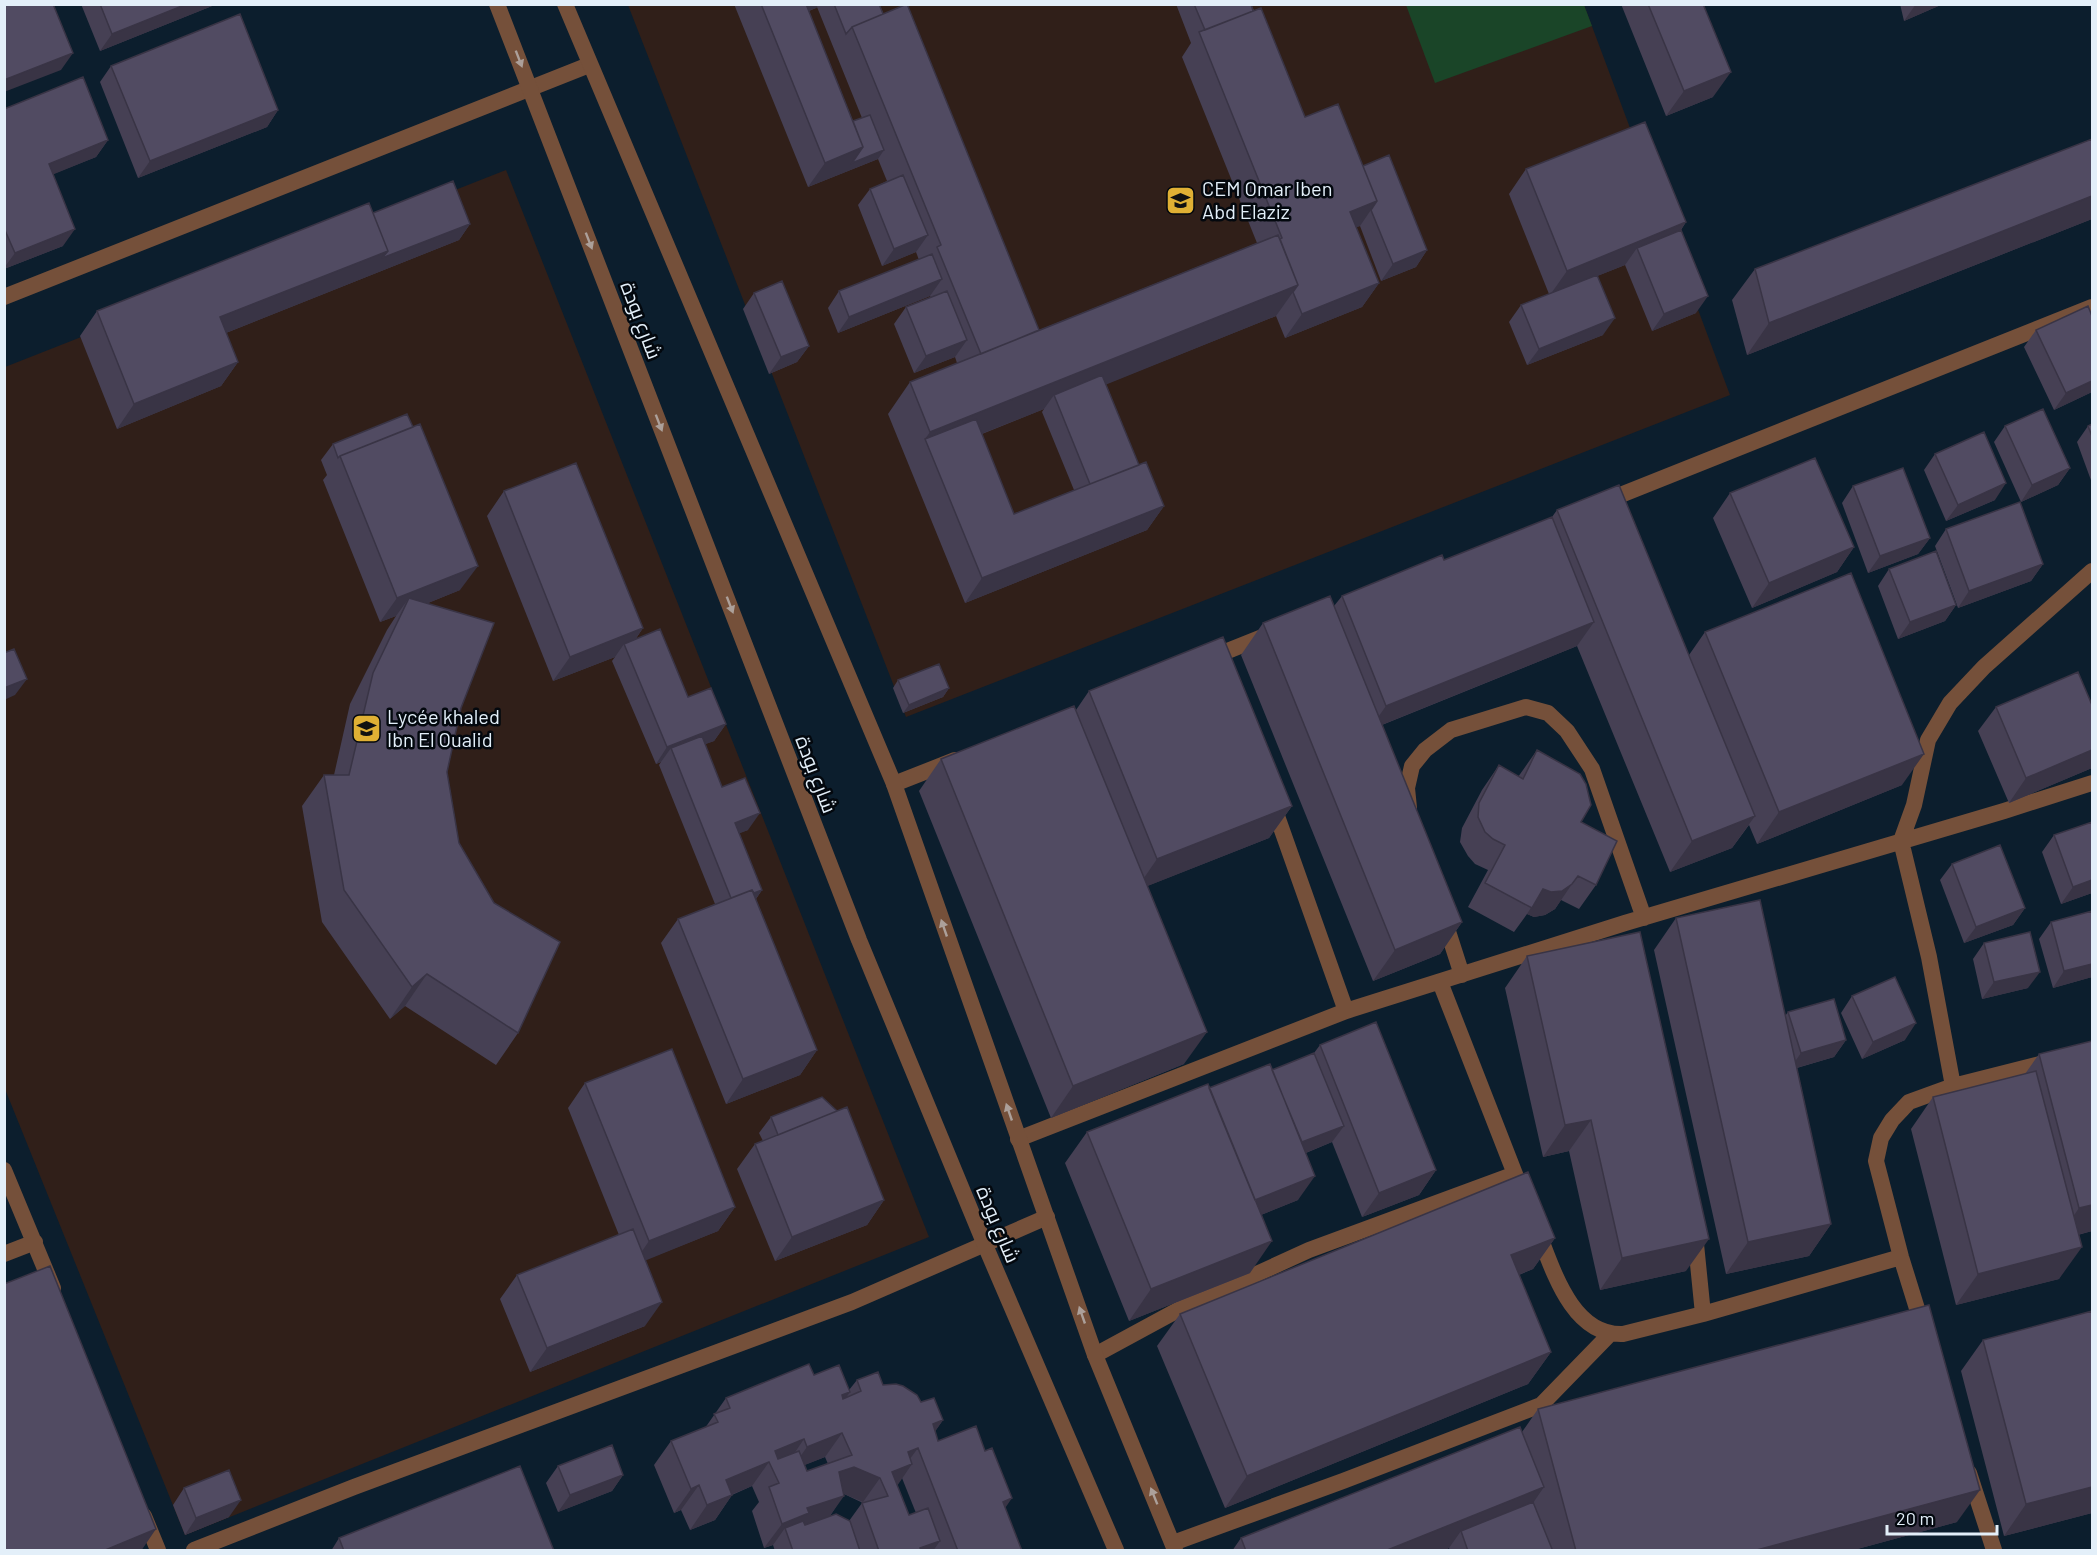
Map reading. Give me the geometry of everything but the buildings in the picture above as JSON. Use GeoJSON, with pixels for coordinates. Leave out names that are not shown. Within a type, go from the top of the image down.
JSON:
{"type":"FeatureCollection","features":[{"type":"Feature","properties":{"kind":"street","name":"شارع بودة"},"geometry":{"type":"LineString","coordinates":[[498,4],[859,940],[985,1245],[1116,1551]]}},
{"type":"Feature","properties":{"kind":"street"},"geometry":{"type":"LineString","coordinates":[[565,4],[894,784],[1095,1355],[1174,1547],[1540,1405],[1610,1334]]}},
{"type":"Feature","properties":{"kind":"street"},"geometry":{"type":"LineString","coordinates":[[4,297],[589,65]]}},
{"type":"Feature","properties":{"kind":"street"},"geometry":{"type":"LineString","coordinates":[[1584,509],[2092,307]]}},
{"type":"Feature","properties":{"kind":"street"},"geometry":{"type":"LineString","coordinates":[[1953,1086],[1929,957],[1901,841],[1914,805],[1928,740],[1950,703],[1984,667],[2092,571]]}},
{"type":"Feature","properties":{"kind":"street"},"geometry":{"type":"LineString","coordinates":[[1198,663],[1222,660],[1286,628]]}},
{"type":"Feature","properties":{"kind":"street"},"geometry":{"type":"LineString","coordinates":[[1413,825],[1407,788],[1412,766],[1425,750],[1451,730],[1526,707],[1548,713],[1567,731],[1592,769],[1644,918]]}},
{"type":"Feature","properties":{"kind":"street"},"geometry":{"type":"LineString","coordinates":[[894,784],[970,754]]}},
{"type":"Feature","properties":{"kind":"street"},"geometry":{"type":"LineString","coordinates":[[1018,1139],[1346,1011],[1462,975],[1627,929],[1644,918],[2092,783]]}},
{"type":"Feature","properties":{"kind":"street"},"geometry":{"type":"LineString","coordinates":[[1267,788],[1346,1011]]}},
{"type":"Feature","properties":{"kind":"street"},"geometry":{"type":"LineString","coordinates":[[1438,900],[1462,975]]}},
{"type":"Feature","properties":{"kind":"street"},"geometry":{"type":"LineString","coordinates":[[1440,982],[1561,1292],[1577,1312],[1596,1328],[1610,1334],[1623,1334],[1703,1314],[1900,1257]]}},
{"type":"Feature","properties":{"kind":"street"},"geometry":{"type":"LineString","coordinates":[[1929,1345],[1900,1257],[1876,1161],[1881,1138],[1892,1120],[1909,1102],[1953,1086],[2092,1051]]}},
{"type":"Feature","properties":{"kind":"street"},"geometry":{"type":"LineString","coordinates":[[4,1170],[61,1308]]}},
{"type":"Feature","properties":{"kind":"street"},"geometry":{"type":"LineString","coordinates":[[1095,1355],[1178,1310],[1310,1250],[1515,1174]]}},
{"type":"Feature","properties":{"kind":"street"},"geometry":{"type":"LineString","coordinates":[[1692,1213],[1703,1314]]}},
{"type":"Feature","properties":{"kind":"street"},"geometry":{"type":"LineString","coordinates":[[194,1551],[354,1487],[852,1302],[1047,1217]]}},
{"type":"Feature","properties":{"kind":"street"},"geometry":{"type":"LineString","coordinates":[[4,1254],[35,1242]]}},
{"type":"Feature","properties":{"kind":"street"},"geometry":{"type":"LineString","coordinates":[[1964,1455],[1994,1551]]}},
{"type":"Feature","properties":{"kind":"street"},"geometry":{"type":"LineString","coordinates":[[136,1496],[158,1551]]}},
{"type":"Feature","properties":{"kind":"shaded area","name":"CEM Omar Iben Abd Elaziz"},"geometry":{"type":"Polygon","coordinates":[[[628,5],[1584,5],[1730,395],[906,717],[628,5]]]}},
{"type":"Feature","properties":{"kind":"shaded area","name":"Lycée khaled Ibn El Oualid"},"geometry":{"type":"Polygon","coordinates":[[[506,170],[929,1237],[185,1535],[5,1089],[5,367],[506,170]]]}},
{"type":"Feature","properties":{"kind":"green space"},"geometry":{"type":"Polygon","coordinates":[[[1406,5],[1584,5],[1592,26],[1435,83],[1406,5]]]}},
{"type":"Feature","properties":{"kind":"place","name":"CEM Omar Iben Abd Elaziz"},"geometry":{"type":"Point","coordinates":[1181,200]}},
{"type":"Feature","properties":{"kind":"place","name":"Lycée khaled Ibn El Oualid"},"geometry":{"type":"Point","coordinates":[366,728]}}]}
